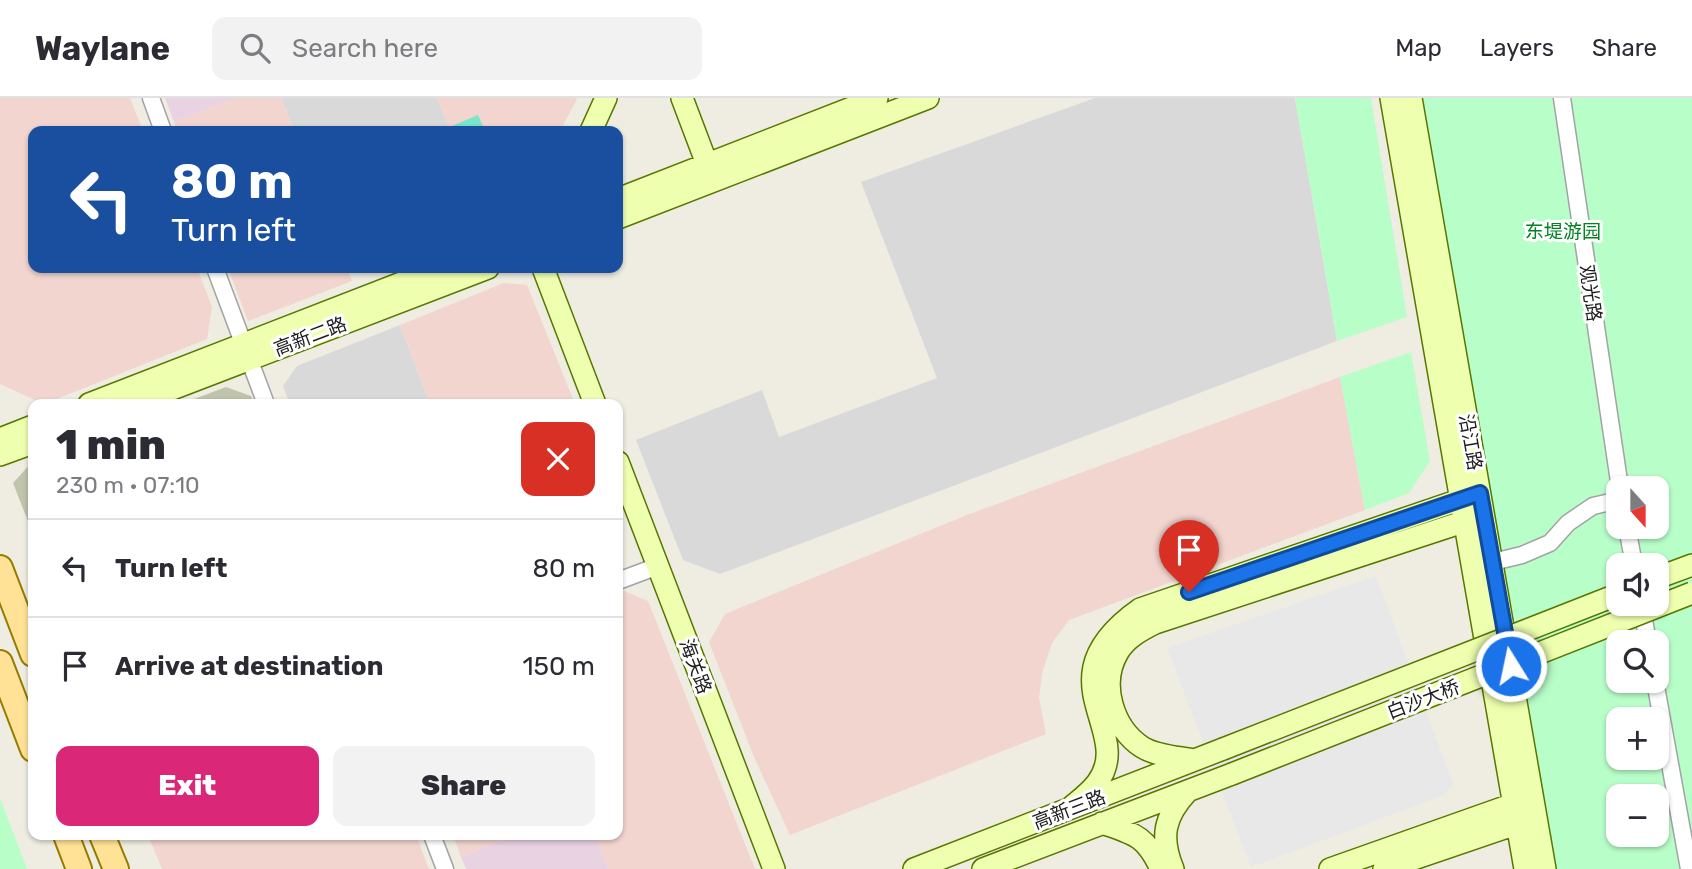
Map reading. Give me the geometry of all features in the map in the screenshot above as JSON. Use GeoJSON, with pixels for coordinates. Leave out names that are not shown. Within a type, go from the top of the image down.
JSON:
{"type":"FeatureCollection","features":[{"type":"Feature","properties":{"kind":"main road"},"geometry":{"type":"LineString","coordinates":[[593,126],[606,98]]}},
{"type":"Feature","properties":{"kind":"main road"},"geometry":{"type":"LineString","coordinates":[[682,98],[712,162]]}},
{"type":"Feature","properties":{"kind":"main road"},"geometry":{"type":"LineString","coordinates":[[694,98],[712,162]]}},
{"type":"Feature","properties":{"kind":"main road"},"geometry":{"type":"LineString","coordinates":[[623,197],[877,98]]}},
{"type":"Feature","properties":{"kind":"main road"},"geometry":{"type":"LineString","coordinates":[[623,216],[929,98]]}},
{"type":"Feature","properties":{"kind":"main road","name":"沿江路"},"geometry":{"type":"LineString","coordinates":[[1391,98],[1470,496],[1525,811],[1545,869]]}},
{"type":"Feature","properties":{"kind":"main road","name":"沿江路"},"geometry":{"type":"LineString","coordinates":[[1411,98],[1470,496]]}},
{"type":"Feature","properties":{"kind":"main road","name":"高新二路"},"geometry":{"type":"LineString","coordinates":[[144,399],[428,273]]}},
{"type":"Feature","properties":{"kind":"main road","name":"高新二路"},"geometry":{"type":"LineString","coordinates":[[104,399],[474,273]]}},
{"type":"Feature","properties":{"kind":"main road"},"geometry":{"type":"LineString","coordinates":[[545,273],[593,399]]}},
{"type":"Feature","properties":{"kind":"main road"},"geometry":{"type":"LineString","coordinates":[[0,439],[28,428]]}},
{"type":"Feature","properties":{"kind":"main road"},"geometry":{"type":"LineString","coordinates":[[0,456],[28,445]]}},
{"type":"Feature","properties":{"kind":"main road","name":"海关路"},"geometry":{"type":"LineString","coordinates":[[623,475],[774,869]]}},
{"type":"Feature","properties":{"kind":"main road"},"geometry":{"type":"LineString","coordinates":[[1069,809],[1098,782],[1106,762],[1105,740],[1092,680],[1104,639],[1124,620],[1140,609],[1470,496]]}},
{"type":"Feature","properties":{"kind":"main road"},"geometry":{"type":"LineString","coordinates":[[1194,761],[1146,750],[1127,736],[1117,719],[1109,678],[1118,652],[1134,634],[1155,623],[1474,518]]}},
{"type":"Feature","properties":{"kind":"main road","name":"沿江路"},"geometry":{"type":"LineString","coordinates":[[1474,518],[1493,562],[1525,811],[1525,869]]}},
{"type":"Feature","properties":{"kind":"main road"},"geometry":{"type":"LineString","coordinates":[[1669,574],[1692,565]]}},
{"type":"Feature","properties":{"kind":"main road"},"geometry":{"type":"LineString","coordinates":[[0,568],[28,641]]}},
{"type":"Feature","properties":{"kind":"main road","name":"白沙大桥"},"geometry":{"type":"LineString","coordinates":[[1231,774],[1692,593]]}},
{"type":"Feature","properties":{"kind":"main road","name":"白沙大桥"},"geometry":{"type":"LineString","coordinates":[[1223,749],[1606,599]]}},
{"type":"Feature","properties":{"kind":"main road"},"geometry":{"type":"LineString","coordinates":[[0,663],[28,736]]}},
{"type":"Feature","properties":{"kind":"main road","name":"高新三路"},"geometry":{"type":"LineString","coordinates":[[914,869],[1223,749]]}},
{"type":"Feature","properties":{"kind":"main road","name":"高新三路"},"geometry":{"type":"LineString","coordinates":[[983,869],[1231,774]]}},
{"type":"Feature","properties":{"kind":"main road"},"geometry":{"type":"LineString","coordinates":[[1173,869],[1163,834],[1166,820],[1188,790]]}},
{"type":"Feature","properties":{"kind":"main road"},"geometry":{"type":"LineString","coordinates":[[1330,869],[1525,811]]}},
{"type":"Feature","properties":{"kind":"main road"},"geometry":{"type":"LineString","coordinates":[[1384,869],[1525,811]]}},
{"type":"Feature","properties":{"kind":"main road"},"geometry":{"type":"LineString","coordinates":[[1101,824],[1133,833],[1150,845],[1161,869]]}},
{"type":"Feature","properties":{"kind":"main road"},"geometry":{"type":"LineString","coordinates":[[68,840],[79,869]]}},
{"type":"Feature","properties":{"kind":"main road"},"geometry":{"type":"LineString","coordinates":[[105,840],[116,869]]}},
{"type":"Feature","properties":{"kind":"street"},"geometry":{"type":"LineString","coordinates":[[151,98],[161,126]]}},
{"type":"Feature","properties":{"kind":"street","name":"观光路"},"geometry":{"type":"LineString","coordinates":[[1562,98],[1618,476]]}},
{"type":"Feature","properties":{"kind":"street"},"geometry":{"type":"LineString","coordinates":[[217,273],[264,399]]}},
{"type":"Feature","properties":{"kind":"street"},"geometry":{"type":"LineString","coordinates":[[1493,562],[1522,555],[1550,543],[1568,523],[1592,506],[1606,503]]}},
{"type":"Feature","properties":{"kind":"street"},"geometry":{"type":"LineString","coordinates":[[623,579],[658,566]]}},
{"type":"Feature","properties":{"kind":"street"},"geometry":{"type":"LineString","coordinates":[[1657,693],[1689,869]]}},
{"type":"Feature","properties":{"kind":"street"},"geometry":{"type":"LineString","coordinates":[[434,840],[446,869]]}},
{"type":"Feature","properties":{"kind":"shaded area"},"geometry":{"type":"Polygon","coordinates":[[[0,98],[130,98],[141,126],[28,126],[28,273],[199,273],[212,307],[207,339],[57,399],[33,399],[0,384],[0,98]]]}},
{"type":"Feature","properties":{"kind":"shaded area"},"geometry":{"type":"Polygon","coordinates":[[[165,98],[236,98],[174,122],[165,98]]]}},
{"type":"Feature","properties":{"kind":"shaded area"},"geometry":{"type":"Polygon","coordinates":[[[236,98],[281,98],[292,126],[175,126],[174,122],[236,98]]]}},
{"type":"Feature","properties":{"kind":"shaded area"},"geometry":{"type":"Polygon","coordinates":[[[281,98],[437,98],[448,126],[292,126],[281,98]]]}},
{"type":"Feature","properties":{"kind":"shaded area"},"geometry":{"type":"Polygon","coordinates":[[[437,98],[577,99],[563,126],[448,126],[437,98]]]}},
{"type":"Feature","properties":{"kind":"shaded area"},"geometry":{"type":"Polygon","coordinates":[[[1095,98],[1295,98],[1337,341],[720,574],[683,560],[636,440],[762,390],[779,437],[937,378],[861,182],[1095,98]]]}},
{"type":"Feature","properties":{"kind":"shaded area"},"geometry":{"type":"Polygon","coordinates":[[[478,115],[483,126],[452,126],[478,115]]]}},
{"type":"Feature","properties":{"kind":"shaded area"},"geometry":{"type":"Polygon","coordinates":[[[230,273],[349,273],[352,281],[248,321],[230,273]]]}},
{"type":"Feature","properties":{"kind":"shaded area"},"geometry":{"type":"Polygon","coordinates":[[[504,283],[527,285],[573,399],[428,399],[400,325],[504,283]]]}},
{"type":"Feature","properties":{"kind":"shaded area"},"geometry":{"type":"Polygon","coordinates":[[[400,325],[428,399],[288,399],[283,386],[297,366],[400,325]]]}},
{"type":"Feature","properties":{"kind":"shaded area"},"geometry":{"type":"Polygon","coordinates":[[[1340,377],[1365,510],[1069,620],[1052,643],[1042,673],[1039,698],[1046,734],[790,835],[754,757],[709,642],[725,614],[967,515],[1340,377]]]}},
{"type":"Feature","properties":{"kind":"shaded area"},"geometry":{"type":"Polygon","coordinates":[[[226,387],[251,396],[252,399],[194,399],[226,387]]]}},
{"type":"Feature","properties":{"kind":"shaded area"},"geometry":{"type":"Polygon","coordinates":[[[28,466],[28,521],[13,483],[28,466]]]}},
{"type":"Feature","properties":{"kind":"shaded area"},"geometry":{"type":"Polygon","coordinates":[[[1376,576],[1453,784],[1444,795],[1251,867],[1167,648],[1376,576]]]}},
{"type":"Feature","properties":{"kind":"shaded area"},"geometry":{"type":"Polygon","coordinates":[[[623,591],[648,601],[755,869],[608,869],[597,840],[623,840],[623,591]]]}},
{"type":"Feature","properties":{"kind":"shaded area"},"geometry":{"type":"Polygon","coordinates":[[[150,840],[418,840],[429,869],[162,869],[150,840]]]}},
{"type":"Feature","properties":{"kind":"shaded area"},"geometry":{"type":"Polygon","coordinates":[[[455,840],[503,840],[461,857],[455,840]]]}},
{"type":"Feature","properties":{"kind":"shaded area"},"geometry":{"type":"Polygon","coordinates":[[[503,840],[597,840],[608,869],[466,869],[461,857],[503,840]]]}},
{"type":"Feature","properties":{"kind":"green space"},"geometry":{"type":"Polygon","coordinates":[[[1295,98],[1371,98],[1407,317],[1337,341],[1295,98]]]}},
{"type":"Feature","properties":{"kind":"green space","name":"东堤游园"},"geometry":{"type":"Polygon","coordinates":[[[1411,98],[1692,98],[1692,869],[1545,869],[1411,98]]]}},
{"type":"Feature","properties":{"kind":"green space"},"geometry":{"type":"Polygon","coordinates":[[[1411,352],[1430,461],[1409,493],[1365,510],[1340,377],[1411,352]]]}},
{"type":"Feature","properties":{"kind":"green space"},"geometry":{"type":"Polygon","coordinates":[[[0,798],[27,869],[0,869],[0,798]]]}},
{"type":"Feature","properties":{"kind":"route"},"geometry":{"type":"LineString","coordinates":[[1189,592],[1480,493],[1511,666]]}}]}
